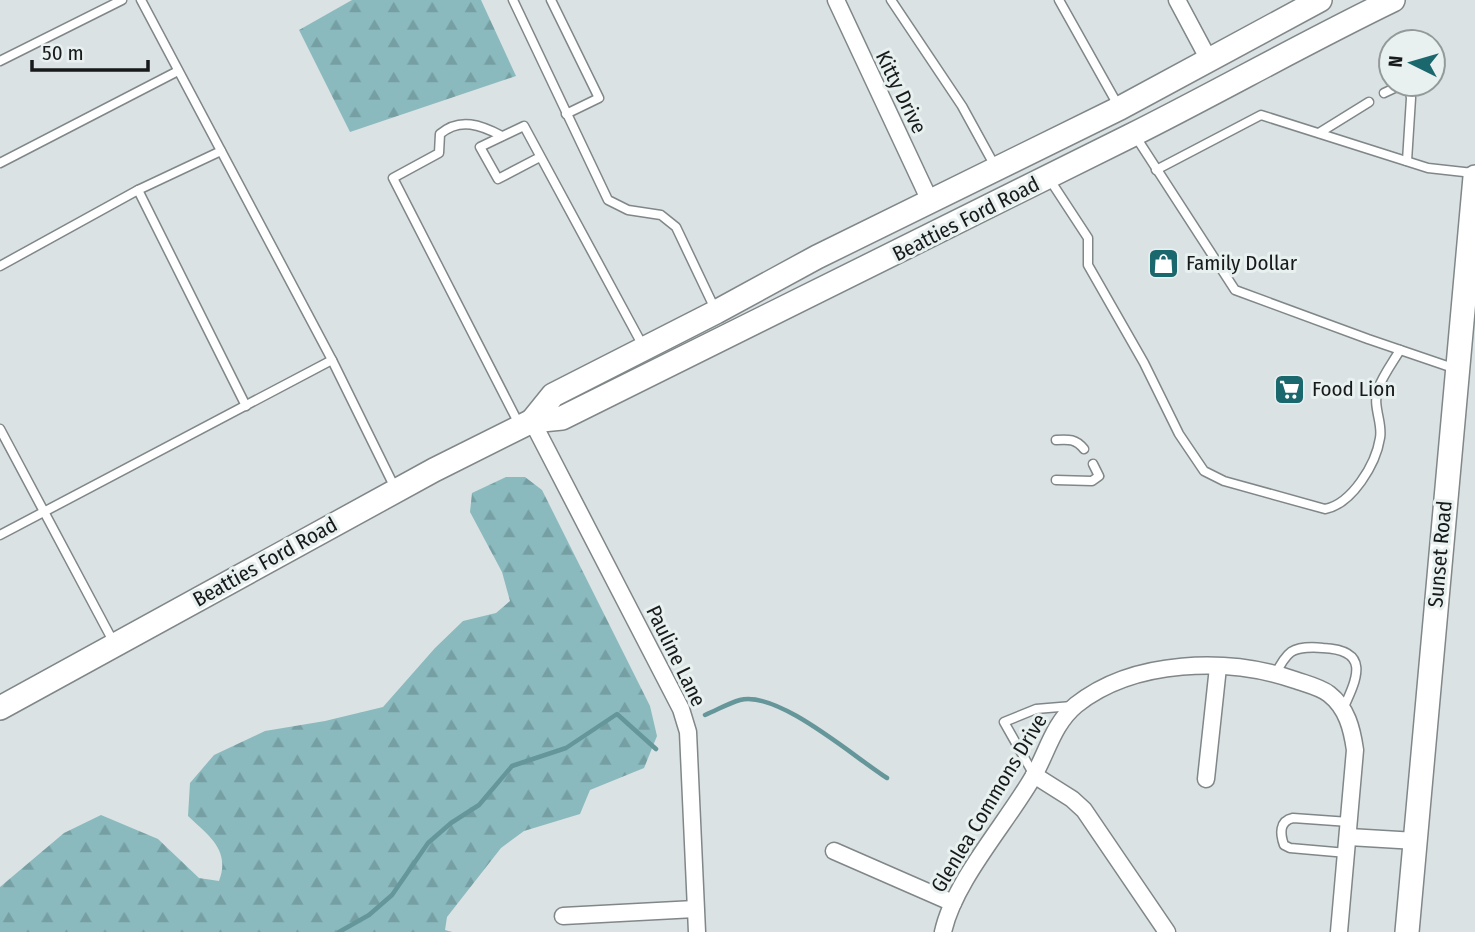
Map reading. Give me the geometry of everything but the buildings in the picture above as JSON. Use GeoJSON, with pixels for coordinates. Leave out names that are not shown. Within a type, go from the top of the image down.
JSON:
{"type":"FeatureCollection","features":[{"type":"Feature","properties":{"kind":"main road","name":"Beatties Ford Road"},"geometry":{"type":"LineString","coordinates":[[526,424],[552,396],[817,257],[1120,108],[1320,0]]}},
{"type":"Feature","properties":{"kind":"main road","name":"Beatties Ford Road"},"geometry":{"type":"LineString","coordinates":[[0,708],[396,490],[526,424],[562,418],[1134,134],[1336,27],[1393,0]]}},
{"type":"Feature","properties":{"kind":"main road","name":"Sunset Road"},"geometry":{"type":"LineString","coordinates":[[1407,932],[1475,175]]}},
{"type":"Feature","properties":{"kind":"street","name":"Kitty Drive"},"geometry":{"type":"LineString","coordinates":[[836,0],[930,201]]}},
{"type":"Feature","properties":{"kind":"street"},"geometry":{"type":"LineString","coordinates":[[1177,0],[1209,60]]}},
{"type":"Feature","properties":{"kind":"street","name":"Pauline Lane"},"geometry":{"type":"LineString","coordinates":[[526,424],[681,709],[688,732],[696,932]]}},
{"type":"Feature","properties":{"kind":"street"},"geometry":{"type":"LineString","coordinates":[[1206,779],[1218,667]]}},
{"type":"Feature","properties":{"kind":"street","name":"Glenlea Commons Drive"},"geometry":{"type":"LineString","coordinates":[[943,932],[953,902],[1034,775],[1054,731],[1075,706],[1102,689],[1126,679],[1161,670],[1218,667],[1275,674],[1314,686],[1329,694],[1352,727],[1355,750],[1339,932]]}},
{"type":"Feature","properties":{"kind":"street"},"geometry":{"type":"LineString","coordinates":[[1034,775],[1072,799],[1084,810],[1167,932]]}},
{"type":"Feature","properties":{"kind":"street"},"geometry":{"type":"LineString","coordinates":[[1348,837],[1416,841]]}},
{"type":"Feature","properties":{"kind":"street"},"geometry":{"type":"LineString","coordinates":[[834,851],[953,902]]}},
{"type":"Feature","properties":{"kind":"street"},"geometry":{"type":"LineString","coordinates":[[564,916],[695,909]]}},
{"type":"Feature","properties":{"kind":"lane"},"geometry":{"type":"LineString","coordinates":[[0,61],[122,0]]}},
{"type":"Feature","properties":{"kind":"lane"},"geometry":{"type":"LineString","coordinates":[[141,0],[332,360],[396,490]]}},
{"type":"Feature","properties":{"kind":"lane"},"geometry":{"type":"LineString","coordinates":[[513,0],[608,200],[628,210],[661,215],[676,227],[716,312]]}},
{"type":"Feature","properties":{"kind":"lane"},"geometry":{"type":"LineString","coordinates":[[551,0],[599,99],[566,114]]}},
{"type":"Feature","properties":{"kind":"lane"},"geometry":{"type":"LineString","coordinates":[[891,0],[962,106],[996,168]]}},
{"type":"Feature","properties":{"kind":"lane"},"geometry":{"type":"LineString","coordinates":[[1059,0],[1120,108]]}},
{"type":"Feature","properties":{"kind":"lane"},"geometry":{"type":"LineString","coordinates":[[0,163],[178,71]]}},
{"type":"Feature","properties":{"kind":"lane"},"geometry":{"type":"LineString","coordinates":[[1407,161],[1411,98]]}},
{"type":"Feature","properties":{"kind":"lane"},"geometry":{"type":"LineString","coordinates":[[1319,133],[1369,102]]}},
{"type":"Feature","properties":{"kind":"lane"},"geometry":{"type":"LineString","coordinates":[[1156,170],[1261,114],[1407,161],[1440,170],[1475,175]]}},
{"type":"Feature","properties":{"kind":"lane"},"geometry":{"type":"LineString","coordinates":[[502,136],[482,126],[464,123],[450,125],[440,134],[439,153],[393,178],[526,424]]}},
{"type":"Feature","properties":{"kind":"lane"},"geometry":{"type":"LineString","coordinates":[[540,157],[498,179],[480,147],[524,126],[644,348]]}},
{"type":"Feature","properties":{"kind":"lane"},"geometry":{"type":"LineString","coordinates":[[1134,134],[1235,290],[1457,369]]}},
{"type":"Feature","properties":{"kind":"lane"},"geometry":{"type":"LineString","coordinates":[[0,266],[138,190],[221,151]]}},
{"type":"Feature","properties":{"kind":"lane"},"geometry":{"type":"LineString","coordinates":[[1048,177],[1088,238],[1088,265],[1144,363],[1180,434],[1204,471],[1224,481],[1325,509],[1334,507],[1357,486],[1374,457],[1381,435],[1376,412],[1378,390],[1400,350]]}},
{"type":"Feature","properties":{"kind":"lane"},"geometry":{"type":"LineString","coordinates":[[138,190],[246,406]]}},
{"type":"Feature","properties":{"kind":"lane"},"geometry":{"type":"LineString","coordinates":[[0,535],[332,360]]}},
{"type":"Feature","properties":{"kind":"lane"},"geometry":{"type":"LineString","coordinates":[[0,429],[115,645]]}},
{"type":"Feature","properties":{"kind":"lane"},"geometry":{"type":"LineString","coordinates":[[1056,440],[1070,439],[1079,442],[1084,449]]}},
{"type":"Feature","properties":{"kind":"lane"},"geometry":{"type":"LineString","coordinates":[[1056,480],[1092,481],[1099,476],[1093,464]]}},
{"type":"Feature","properties":{"kind":"lane"},"geometry":{"type":"LineString","coordinates":[[1275,674],[1285,658],[1300,649],[1348,651],[1353,656],[1355,672],[1352,689],[1342,709]]}},
{"type":"Feature","properties":{"kind":"lane"},"geometry":{"type":"LineString","coordinates":[[1034,775],[1004,722],[1036,709],[1075,706]]}},
{"type":"Feature","properties":{"kind":"lane"},"geometry":{"type":"LineString","coordinates":[[1293,818],[1348,837],[1290,848],[1284,845],[1281,827],[1287,819],[1293,818]]}},
{"type":"Feature","properties":{"kind":"green space"},"geometry":{"type":"Polygon","coordinates":[[[352,0],[481,0],[516,76],[350,132],[299,30],[352,0]]]}},
{"type":"Feature","properties":{"kind":"green space"},"geometry":{"type":"Polygon","coordinates":[[[506,477],[525,477],[542,490],[650,706],[657,736],[644,768],[590,790],[580,814],[524,831],[501,848],[447,917],[445,930],[452,932],[0,932],[0,887],[64,833],[101,815],[158,839],[199,878],[219,881],[222,870],[220,852],[210,837],[188,816],[190,783],[214,755],[265,731],[325,721],[383,707],[435,648],[463,621],[496,613],[510,601],[502,572],[470,512],[472,493],[506,477]]]}},
{"type":"Feature","properties":{"kind":"waterway"},"geometry":{"type":"LineString","coordinates":[[705,715],[740,700],[756,700],[774,705],[816,728],[887,778]]}},
{"type":"Feature","properties":{"kind":"waterway"},"geometry":{"type":"LineString","coordinates":[[339,932],[369,915],[392,895],[428,843],[451,823],[479,805],[512,766],[566,748],[617,714],[656,749]]}},
{"type":"Feature","properties":{"kind":"place","name":"Family Dollar"},"geometry":{"type":"Point","coordinates":[1163,263]}},
{"type":"Feature","properties":{"kind":"place","name":"Food Lion"},"geometry":{"type":"Point","coordinates":[1289,389]}}]}
